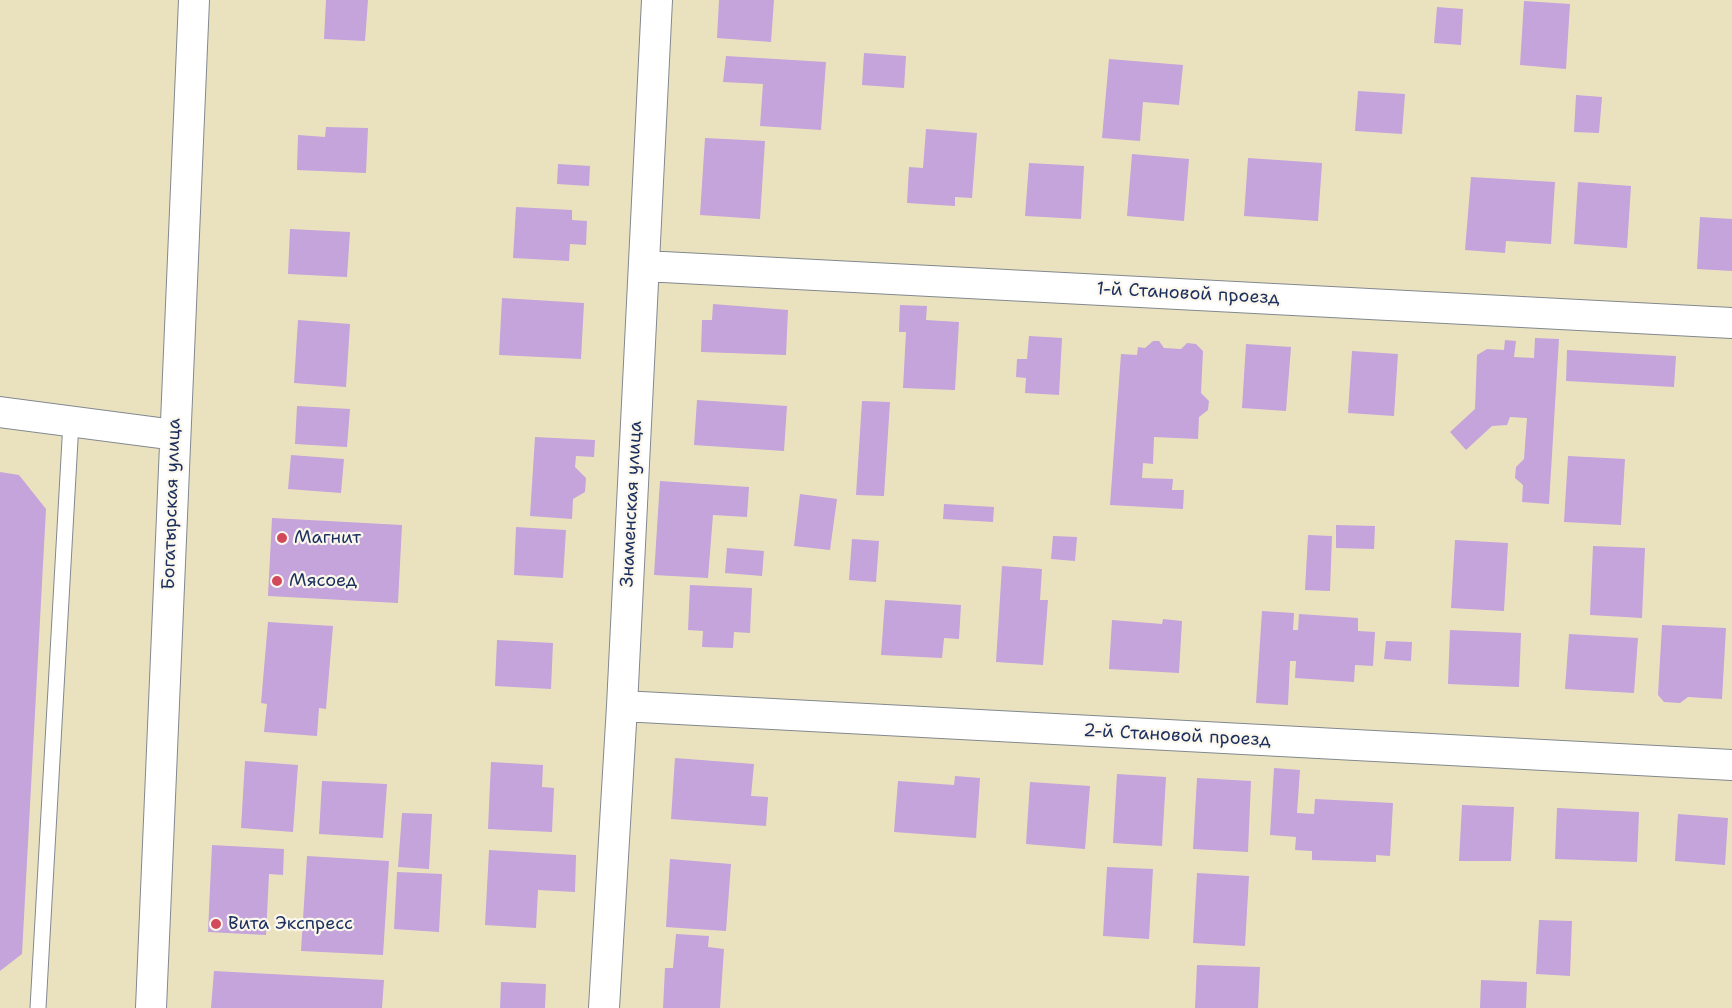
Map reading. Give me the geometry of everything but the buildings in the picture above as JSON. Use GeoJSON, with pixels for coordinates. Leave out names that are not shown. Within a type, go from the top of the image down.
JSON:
{"type":"FeatureCollection","features":[{"type":"Feature","properties":{"kind":"street","name":"Богатырская улица"},"geometry":{"type":"LineString","coordinates":[[152,1008],[194,0]]}},
{"type":"Feature","properties":{"kind":"street","name":"Знаменская улица"},"geometry":{"type":"LineString","coordinates":[[604,1008],[622,706],[657,0]]}},
{"type":"Feature","properties":{"kind":"street","name":"1-й Становой проезд"},"geometry":{"type":"LineString","coordinates":[[644,266],[1732,322]]}},
{"type":"Feature","properties":{"kind":"street"},"geometry":{"type":"LineString","coordinates":[[0,412],[175,435]]}},
{"type":"Feature","properties":{"kind":"street","name":"2-й Становой проезд"},"geometry":{"type":"LineString","coordinates":[[622,706],[1732,765]]}},
{"type":"Feature","properties":{"kind":"lane"},"geometry":{"type":"LineString","coordinates":[[38,1008],[72,422]]}},
{"type":"Feature","properties":{"kind":"place","name":"Магнит"},"geometry":{"type":"Point","coordinates":[282,538]}},
{"type":"Feature","properties":{"kind":"place","name":"Мясоед"},"geometry":{"type":"Point","coordinates":[277,581]}},
{"type":"Feature","properties":{"kind":"place","name":"Вита Экспресс"},"geometry":{"type":"Point","coordinates":[216,924]}}]}
